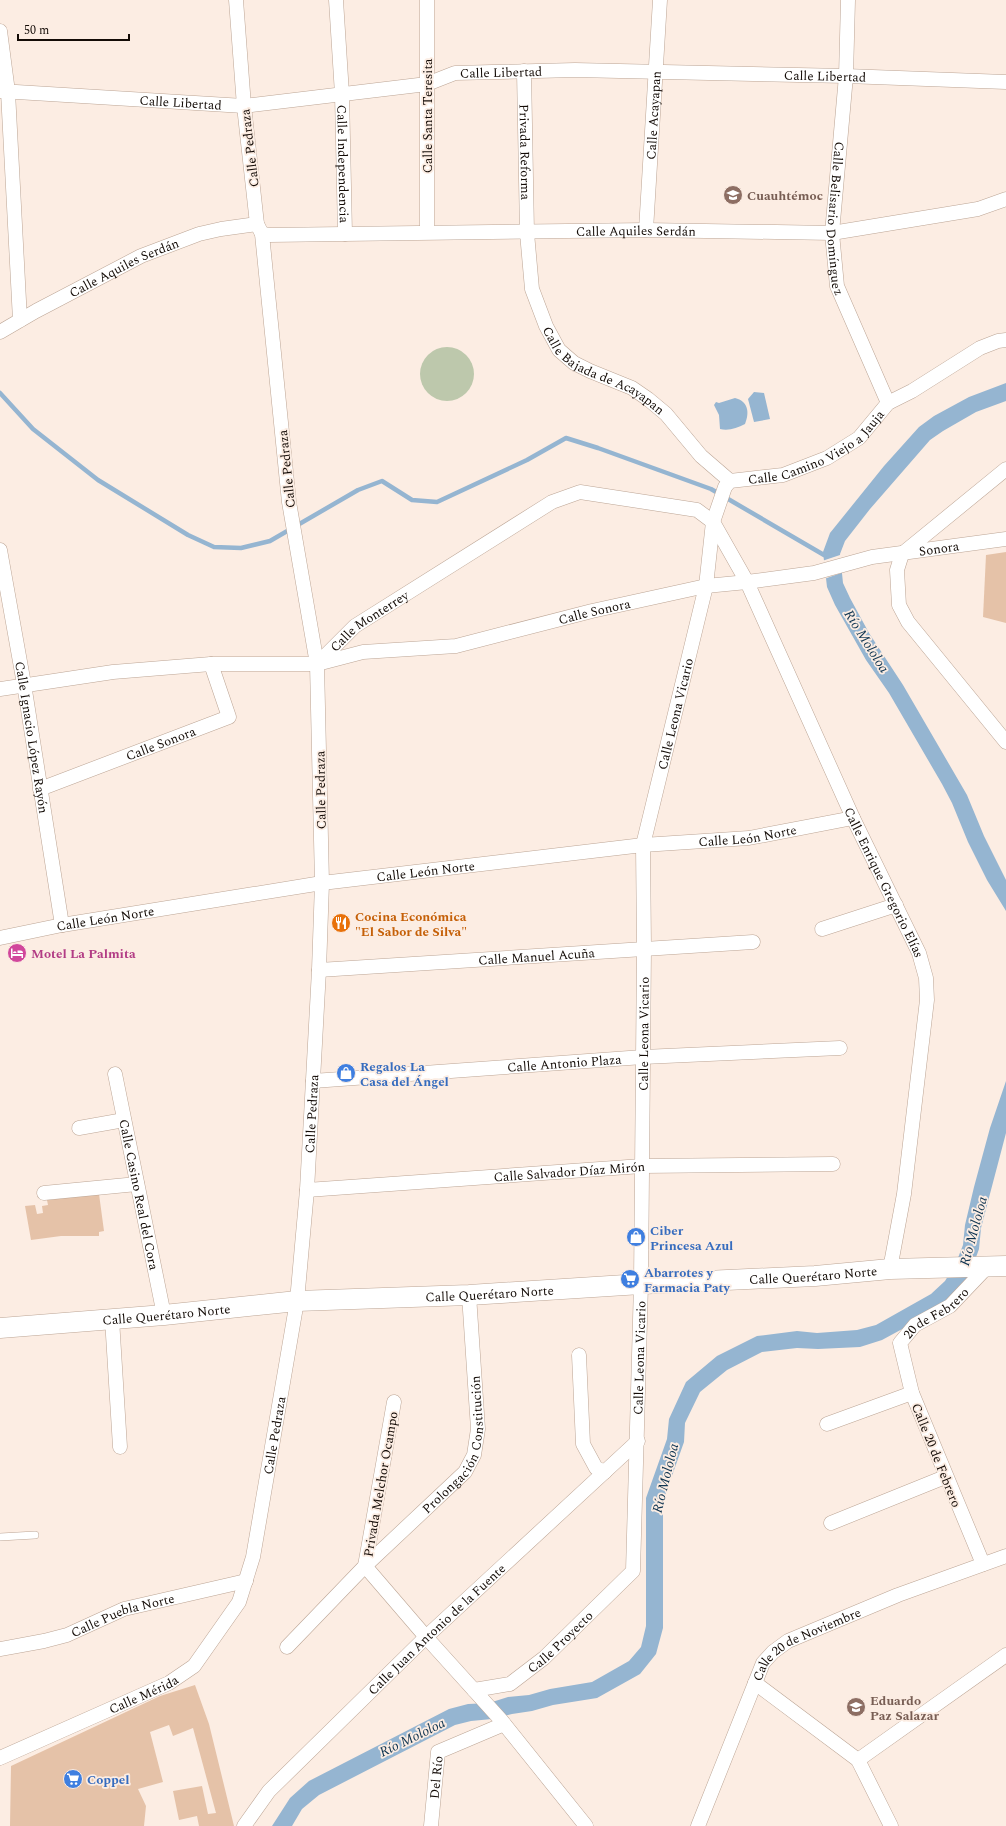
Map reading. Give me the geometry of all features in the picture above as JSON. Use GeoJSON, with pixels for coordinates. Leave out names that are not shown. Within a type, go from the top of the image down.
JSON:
{"type":"FeatureCollection","features":[{"type":"Feature","properties":{"kind":"street","name":"Calle Pedraza"},"geometry":{"type":"LineString","coordinates":[[236,0],[244,106],[260,229],[289,502],[317,664],[322,884],[319,970],[307,1190],[297,1301],[255,1549],[246,1581]]}},
{"type":"Feature","properties":{"kind":"street","name":"Calle Independencia"},"geometry":{"type":"LineString","coordinates":[[336,0],[342,94],[345,234]]}},
{"type":"Feature","properties":{"kind":"street","name":"Calle Santa Teresita"},"geometry":{"type":"LineString","coordinates":[[427,0],[427,232]]}},
{"type":"Feature","properties":{"kind":"street","name":"Calle Acayapan"},"geometry":{"type":"LineString","coordinates":[[646,230],[660,0]]}},
{"type":"Feature","properties":{"kind":"street","name":"Calle Belisario Domínguez"},"geometry":{"type":"LineString","coordinates":[[848,0],[846,76],[832,232],[837,286],[888,403]]}},
{"type":"Feature","properties":{"kind":"street"},"geometry":{"type":"LineString","coordinates":[[0,31],[20,320]]}},
{"type":"Feature","properties":{"kind":"street","name":"Calle Libertad"},"geometry":{"type":"LineString","coordinates":[[4,91],[244,106],[427,84],[455,73],[575,70],[656,73],[846,76],[1006,82]]}},
{"type":"Feature","properties":{"kind":"street","name":"Privada Reforma"},"geometry":{"type":"LineString","coordinates":[[524,71],[527,233]]}},
{"type":"Feature","properties":{"kind":"street","name":"Calle Aquiles Serdán"},"geometry":{"type":"LineString","coordinates":[[0,332],[141,256],[199,234],[221,228],[260,229],[270,235],[427,232],[527,233],[646,230],[832,232],[978,209],[1006,199]]}},
{"type":"Feature","properties":{"kind":"street","name":"Calle Bajada de Acayapan"},"geometry":{"type":"LineString","coordinates":[[527,233],[532,289],[546,326],[559,350],[574,363],[590,372],[632,388],[648,399],[666,414],[701,456],[718,472],[727,484]]}},
{"type":"Feature","properties":{"kind":"street","name":"Calle Camino Viejo a Jauja"},"geometry":{"type":"LineString","coordinates":[[727,484],[783,475],[827,458],[859,438],[888,403],[912,391],[980,348],[998,341],[1006,340]]}},
{"type":"Feature","properties":{"kind":"street"},"geometry":{"type":"LineString","coordinates":[[1006,469],[902,554],[897,570],[899,605],[908,622],[1006,742]]}},
{"type":"Feature","properties":{"kind":"street","name":"Calle Leona Vicario"},"geometry":{"type":"LineString","coordinates":[[633,1571],[638,1441],[641,1284],[644,948],[643,845],[706,586],[713,522],[717,506],[727,484]]}},
{"type":"Feature","properties":{"kind":"street","name":"Calle Monterrey"},"geometry":{"type":"LineString","coordinates":[[317,664],[355,626],[552,502],[580,492],[697,510],[713,522]]}},
{"type":"Feature","properties":{"kind":"street","name":"Calle Enrique Gregorio Elías"},"geometry":{"type":"LineString","coordinates":[[713,522],[747,582],[853,818],[919,953],[926,978],[927,1000],[904,1194],[890,1269]]}},
{"type":"Feature","properties":{"kind":"street","name":"Sonora"},"geometry":{"type":"LineString","coordinates":[[872,556],[902,554],[1006,539]]}},
{"type":"Feature","properties":{"kind":"street","name":"Calle Ignacio López Rayón"},"geometry":{"type":"LineString","coordinates":[[0,550],[24,684],[62,925]]}},
{"type":"Feature","properties":{"kind":"street","name":"Calle Sonora"},"geometry":{"type":"LineString","coordinates":[[317,664],[363,652],[456,646],[592,610],[706,586],[814,573],[872,556]]}},
{"type":"Feature","properties":{"kind":"street"},"geometry":{"type":"LineString","coordinates":[[0,688],[113,672],[211,664],[317,664]]}},
{"type":"Feature","properties":{"kind":"street","name":"Calle Sonora"},"geometry":{"type":"LineString","coordinates":[[40,789],[230,717],[211,664]]}},
{"type":"Feature","properties":{"kind":"street","name":"Calle León Norte"},"geometry":{"type":"LineString","coordinates":[[0,938],[62,925],[322,884],[643,845],[749,838],[853,818]]}},
{"type":"Feature","properties":{"kind":"street"},"geometry":{"type":"LineString","coordinates":[[822,929],[896,905]]}},
{"type":"Feature","properties":{"kind":"street","name":"Calle Manuel Acuña"},"geometry":{"type":"LineString","coordinates":[[319,970],[753,942]]}},
{"type":"Feature","properties":{"kind":"street","name":"Calle Antonio Plaza"},"geometry":{"type":"LineString","coordinates":[[312,1081],[643,1057],[840,1048]]}},
{"type":"Feature","properties":{"kind":"street","name":"Calle Casino Real del Cora"},"geometry":{"type":"LineString","coordinates":[[115,1074],[164,1315]]}},
{"type":"Feature","properties":{"kind":"street"},"geometry":{"type":"LineString","coordinates":[[79,1128],[124,1120]]}},
{"type":"Feature","properties":{"kind":"street","name":"Calle Salvador Díaz Mirón"},"geometry":{"type":"LineString","coordinates":[[307,1190],[642,1166],[833,1164]]}},
{"type":"Feature","properties":{"kind":"street"},"geometry":{"type":"LineString","coordinates":[[44,1193],[137,1184]]}},
{"type":"Feature","properties":{"kind":"street","name":"Calle Querétaro Norte"},"geometry":{"type":"LineString","coordinates":[[0,1328],[164,1315],[297,1301],[469,1295],[641,1284],[815,1276],[890,1269],[991,1266]]}},
{"type":"Feature","properties":{"kind":"street","name":"20 de Febrero"},"geometry":{"type":"LineString","coordinates":[[900,1343],[915,1324],[950,1306],[991,1266]]}},
{"type":"Feature","properties":{"kind":"street","name":"Prolongación Constitución"},"geometry":{"type":"LineString","coordinates":[[287,1647],[365,1566],[465,1472],[474,1455],[478,1429],[469,1295]]}},
{"type":"Feature","properties":{"kind":"street"},"geometry":{"type":"LineString","coordinates":[[112,1319],[120,1447]]}},
{"type":"Feature","properties":{"kind":"street","name":"Calle 20 de Febrero"},"geometry":{"type":"LineString","coordinates":[[900,1343],[912,1393],[945,1477],[983,1564]]}},
{"type":"Feature","properties":{"kind":"street"},"geometry":{"type":"LineString","coordinates":[[579,1355],[583,1444],[596,1468],[606,1472]]}},
{"type":"Feature","properties":{"kind":"street"},"geometry":{"type":"LineString","coordinates":[[827,1424],[912,1393]]}},
{"type":"Feature","properties":{"kind":"street","name":"Privada Melchor Ocampo"},"geometry":{"type":"LineString","coordinates":[[365,1566],[394,1402]]}},
{"type":"Feature","properties":{"kind":"street","name":"Calle Juan Antonio de la Fuente"},"geometry":{"type":"LineString","coordinates":[[244,1826],[269,1790],[426,1637],[638,1441]]}},
{"type":"Feature","properties":{"kind":"street"},"geometry":{"type":"LineString","coordinates":[[831,1523],[945,1477]]}},
{"type":"Feature","properties":{"kind":"street","name":"Calle 20 de Noviembre"},"geometry":{"type":"LineString","coordinates":[[698,1826],[763,1663],[773,1652],[788,1641],[898,1595],[1006,1556]]}},
{"type":"Feature","properties":{"kind":"street"},"geometry":{"type":"LineString","coordinates":[[365,1566],[502,1722],[586,1826]]}},
{"type":"Feature","properties":{"kind":"street","name":"Calle Proyecto"},"geometry":{"type":"LineString","coordinates":[[476,1693],[510,1684],[544,1658],[633,1571]]}},
{"type":"Feature","properties":{"kind":"street","name":"Calle Puebla Norte"},"geometry":{"type":"LineString","coordinates":[[0,1649],[44,1641],[66,1635],[124,1609],[246,1581]]}},
{"type":"Feature","properties":{"kind":"street","name":"Calle Mérida"},"geometry":{"type":"LineString","coordinates":[[0,1758],[169,1683],[194,1666],[239,1602],[246,1581]]}},
{"type":"Feature","properties":{"kind":"street"},"geometry":{"type":"LineString","coordinates":[[858,1760],[1006,1655]]}},
{"type":"Feature","properties":{"kind":"street"},"geometry":{"type":"LineString","coordinates":[[755,1683],[858,1760],[891,1826]]}},
{"type":"Feature","properties":{"kind":"street","name":"Del Río"},"geometry":{"type":"LineString","coordinates":[[431,1826],[438,1752],[502,1722]]}},
{"type":"Feature","properties":{"kind":"lane"},"geometry":{"type":"LineString","coordinates":[[0,1537],[35,1535]]}},
{"type":"Feature","properties":{"kind":"green space"},"geometry":{"type":"Polygon","coordinates":[[[447,347],[457,349],[466,355],[472,364],[474,374],[472,384],[466,393],[457,399],[447,401],[437,399],[428,393],[422,384],[420,374],[422,364],[428,355],[437,349],[447,347]]]}},
{"type":"Feature","properties":{"kind":"water","name":"Río Mololoa"},"geometry":{"type":"Polygon","coordinates":[[[1006,383],[1006,401],[976,412],[930,440],[870,509],[845,541],[840,554],[843,583],[850,598],[869,633],[903,685],[967,795],[984,836],[1006,880],[1006,911],[987,880],[942,784],[889,693],[866,660],[835,605],[827,587],[823,552],[830,533],[884,466],[919,427],[934,416],[969,397],[1006,383]]]}},
{"type":"Feature","properties":{"kind":"water"},"geometry":{"type":"Polygon","coordinates":[[[754,392],[764,393],[770,419],[754,422],[748,399],[754,392]]]}},
{"type":"Feature","properties":{"kind":"water"},"geometry":{"type":"Polygon","coordinates":[[[735,398],[739,399],[745,404],[747,408],[747,420],[745,424],[733,429],[720,429],[719,415],[714,405],[716,402],[719,403],[735,398]]]}},
{"type":"Feature","properties":{"kind":"water","name":"Río Mololoa"},"geometry":{"type":"Polygon","coordinates":[[[1006,1081],[1006,1133],[981,1228],[979,1249],[971,1271],[958,1291],[941,1308],[882,1340],[860,1347],[818,1349],[797,1348],[762,1352],[727,1370],[700,1392],[685,1423],[684,1442],[663,1501],[663,1628],[656,1654],[640,1674],[597,1698],[553,1705],[532,1711],[455,1725],[319,1795],[302,1809],[292,1826],[272,1826],[290,1798],[309,1781],[449,1709],[468,1704],[489,1703],[508,1697],[529,1695],[550,1689],[592,1682],[629,1661],[641,1647],[646,1626],[646,1498],[667,1439],[669,1419],[686,1382],[717,1356],[757,1336],[797,1331],[817,1333],[857,1330],[876,1325],[931,1294],[945,1281],[956,1263],[963,1245],[965,1225],[974,1187],[990,1128],[1006,1081]]]}},
{"type":"Feature","properties":{"kind":"pier"},"geometry":{"type":"Polygon","coordinates":[[[843,554],[844,572],[824,579],[822,561],[843,554]]]}},
{"type":"Feature","properties":{"kind":"building"},"geometry":{"type":"Polygon","coordinates":[[[1006,552],[1006,623],[983,617],[986,555],[1006,552]]]}},
{"type":"Feature","properties":{"kind":"building"},"geometry":{"type":"Polygon","coordinates":[[[99,1194],[104,1231],[99,1232],[99,1236],[61,1236],[31,1240],[25,1206],[35,1205],[37,1214],[43,1213],[42,1206],[48,1205],[47,1200],[99,1194]]]}},
{"type":"Feature","properties":{"kind":"building","name":"Coppel"},"geometry":{"type":"Polygon","coordinates":[[[195,1685],[209,1724],[234,1826],[199,1826],[197,1816],[179,1820],[173,1791],[202,1786],[208,1814],[216,1813],[193,1728],[173,1736],[169,1725],[150,1732],[163,1782],[138,1789],[146,1806],[144,1826],[10,1826],[11,1766],[160,1696],[195,1685]]]}},
{"type":"Feature","properties":{"kind":"waterway"},"geometry":{"type":"LineString","coordinates":[[0,393],[33,429],[98,480],[188,535],[214,547],[241,548],[270,541],[358,490],[382,481],[412,500],[437,502],[527,460],[566,438],[711,489],[824,555],[829,554]]}},
{"type":"Feature","properties":{"kind":"place","name":"Cuauhtémoc"},"geometry":{"type":"Point","coordinates":[733,195]}},
{"type":"Feature","properties":{"kind":"place","name":"Cocina Económica \"El Sabor de Silva\""},"geometry":{"type":"Point","coordinates":[341,923]}},
{"type":"Feature","properties":{"kind":"place","name":"Motel La Palmita"},"geometry":{"type":"Point","coordinates":[17,953]}},
{"type":"Feature","properties":{"kind":"place","name":"Regalos La Casa del Ángel"},"geometry":{"type":"Point","coordinates":[346,1073]}},
{"type":"Feature","properties":{"kind":"place","name":"Ciber Princesa Azul"},"geometry":{"type":"Point","coordinates":[636,1237]}},
{"type":"Feature","properties":{"kind":"place","name":"Abarrotes y Farmacia Paty"},"geometry":{"type":"Point","coordinates":[630,1279]}},
{"type":"Feature","properties":{"kind":"place","name":"Eduardo Paz Salazar"},"geometry":{"type":"Point","coordinates":[856,1707]}},
{"type":"Feature","properties":{"kind":"place","name":"Coppel"},"geometry":{"type":"Point","coordinates":[73,1779]}}]}
